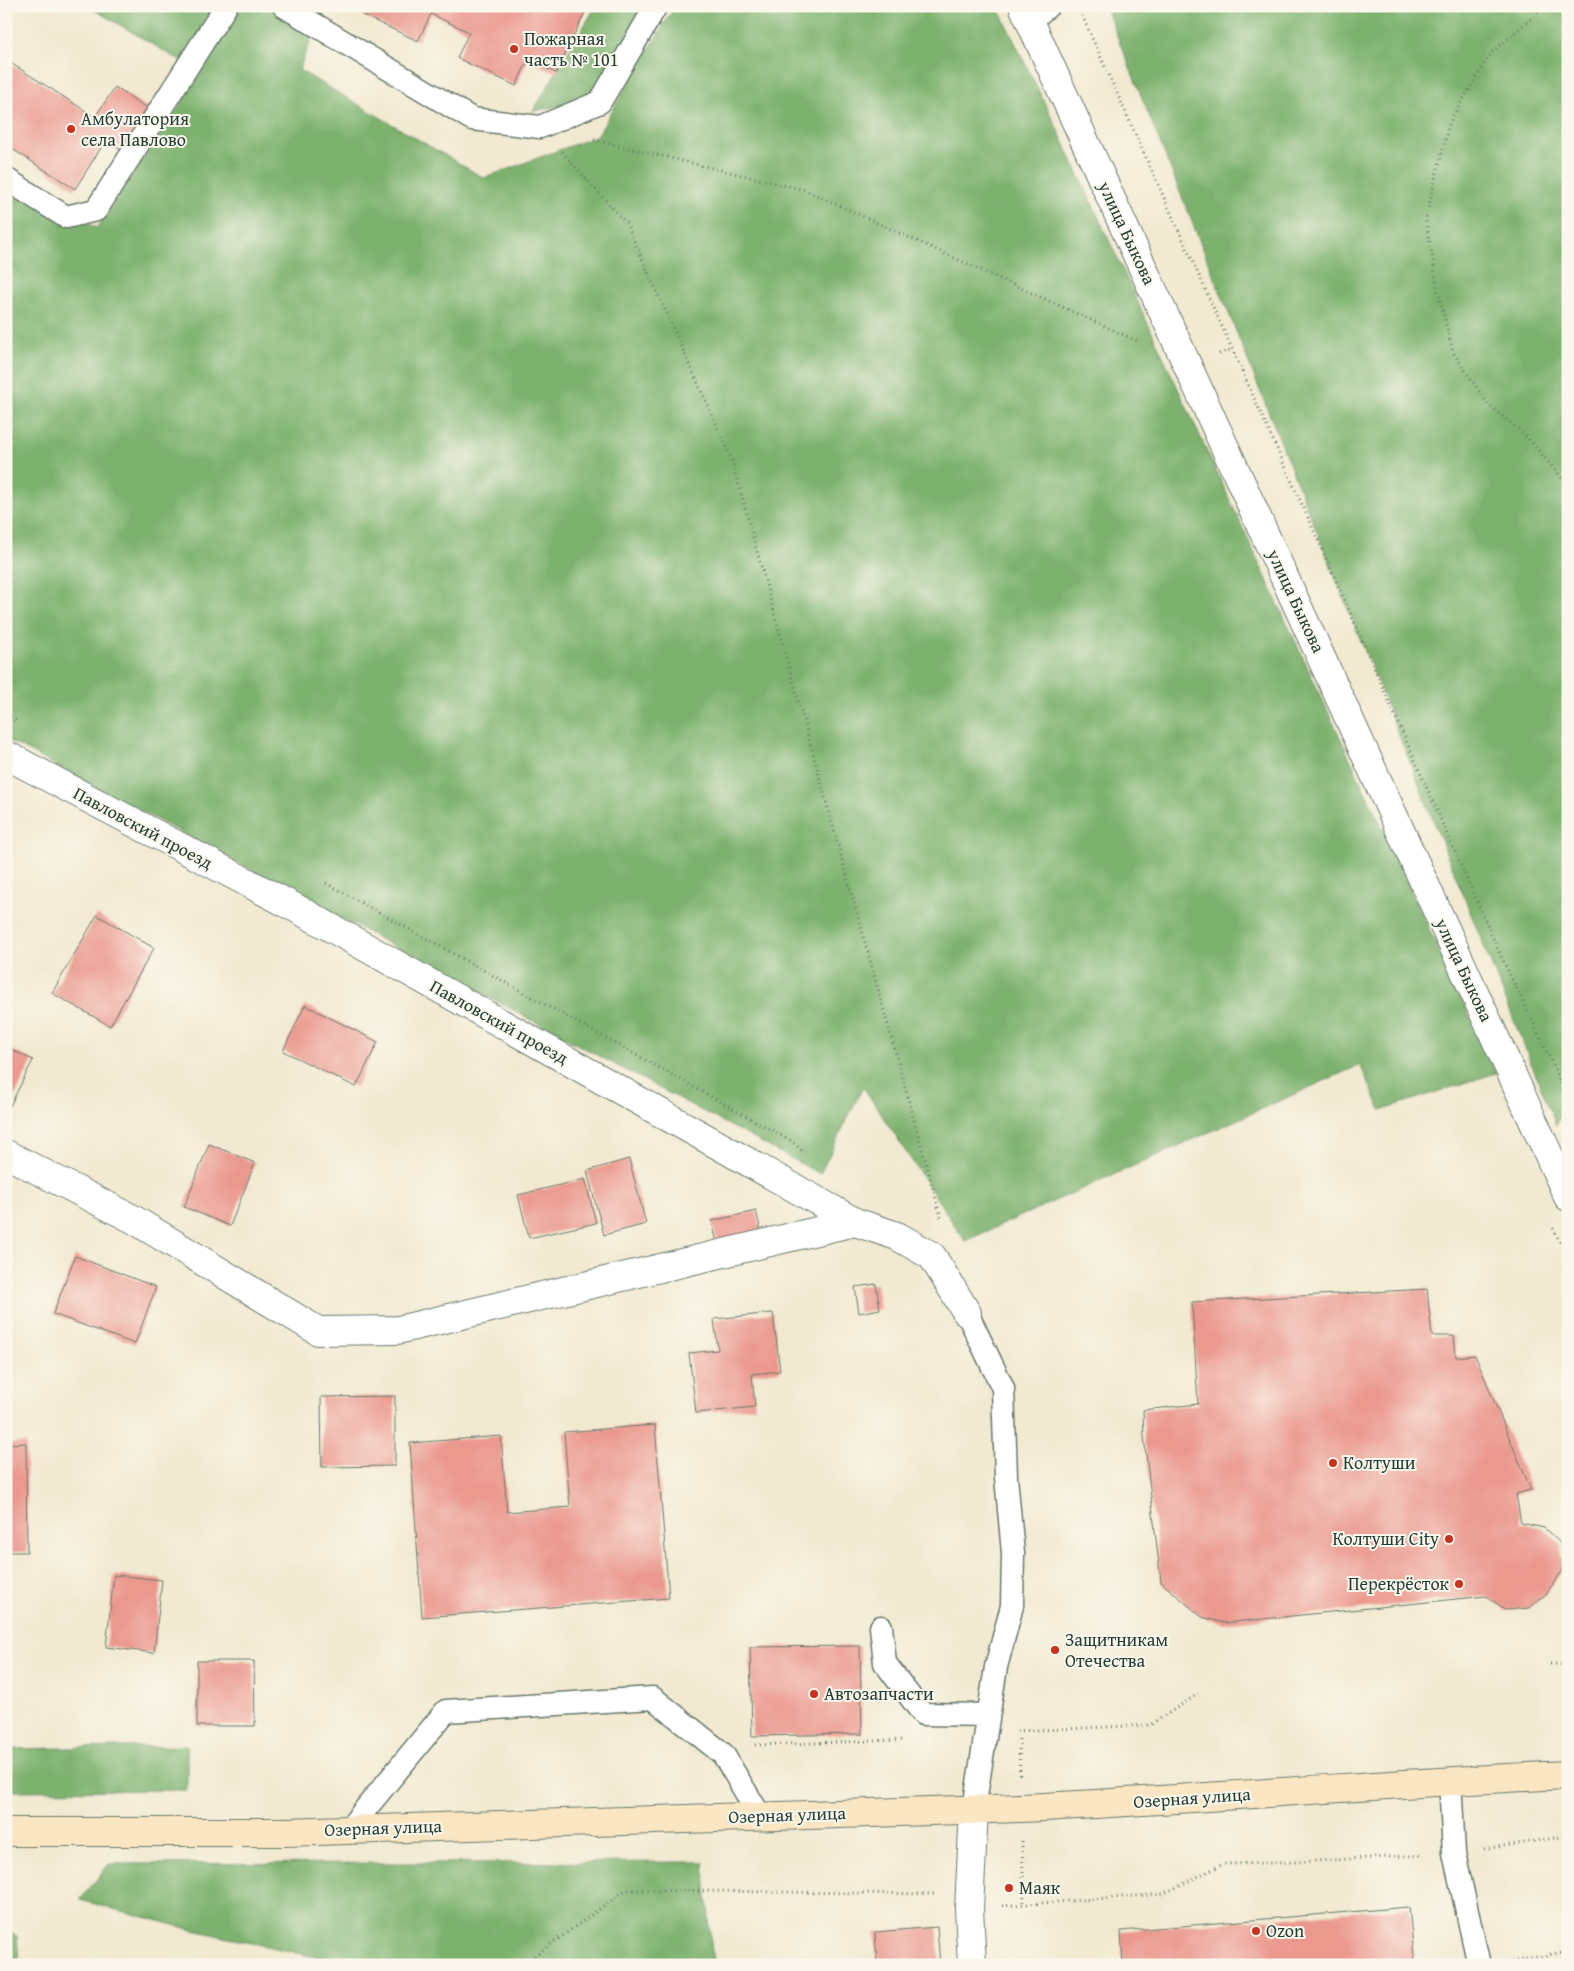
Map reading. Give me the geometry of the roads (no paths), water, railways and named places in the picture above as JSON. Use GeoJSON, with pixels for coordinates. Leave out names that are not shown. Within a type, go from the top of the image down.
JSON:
{"type":"FeatureCollection","features":[{"type":"Feature","properties":{"kind":"main road","name":"Озерная улица"},"geometry":{"type":"LineString","coordinates":[[6,1832],[286,1832],[974,1809],[1122,1803],[1450,1780],[1568,1775]]}},
{"type":"Feature","properties":{"kind":"street","name":"улица Быкова"},"geometry":{"type":"LineString","coordinates":[[1034,11],[1187,363],[1568,1197]]}},
{"type":"Feature","properties":{"kind":"street","name":"Павловский проезд"},"geometry":{"type":"LineString","coordinates":[[6,755],[294,907],[855,1222],[897,1236],[932,1256],[967,1313]]}},
{"type":"Feature","properties":{"kind":"street"},"geometry":{"type":"LineString","coordinates":[[6,1154],[133,1219],[318,1331],[398,1330],[855,1222]]}},
{"type":"Feature","properties":{"kind":"street"},"geometry":{"type":"LineString","coordinates":[[972,1965],[970,1902],[974,1809]]}},
{"type":"Feature","properties":{"kind":"lane"},"geometry":{"type":"LineString","coordinates":[[6,179],[66,217],[96,210],[226,6]]}},
{"type":"Feature","properties":{"kind":"lane"},"geometry":{"type":"LineString","coordinates":[[284,6],[472,119],[540,128],[600,102],[656,6]]}},
{"type":"Feature","properties":{"kind":"lane"},"geometry":{"type":"LineString","coordinates":[[967,1313],[1003,1388],[1006,1477],[1013,1553],[1012,1606],[996,1667],[974,1809]]}},
{"type":"Feature","properties":{"kind":"lane"},"geometry":{"type":"LineString","coordinates":[[881,1627],[885,1663],[923,1714],[988,1715]]}},
{"type":"Feature","properties":{"kind":"lane"},"geometry":{"type":"LineString","coordinates":[[349,1829],[446,1711],[653,1698],[723,1754],[760,1816]]}},
{"type":"Feature","properties":{"kind":"lane"},"geometry":{"type":"LineString","coordinates":[[1450,1780],[1454,1853],[1479,1965]]}},
{"type":"Feature","properties":{"kind":"place","name":"Пожарная часть № 101"},"geometry":{"type":"Point","coordinates":[514,49]}},
{"type":"Feature","properties":{"kind":"place","name":"Амбулатория села Павлово"},"geometry":{"type":"Point","coordinates":[71,129]}},
{"type":"Feature","properties":{"kind":"place","name":"Колтуши"},"geometry":{"type":"Point","coordinates":[1333,1463]}},
{"type":"Feature","properties":{"kind":"place","name":"Колтуши City"},"geometry":{"type":"Point","coordinates":[1449,1539]}},
{"type":"Feature","properties":{"kind":"place","name":"Перекрёсток"},"geometry":{"type":"Point","coordinates":[1459,1584]}},
{"type":"Feature","properties":{"kind":"place","name":"Защитникам Отечества"},"geometry":{"type":"Point","coordinates":[1055,1650]}},
{"type":"Feature","properties":{"kind":"place","name":"Автозапчасти"},"geometry":{"type":"Point","coordinates":[814,1694]}},
{"type":"Feature","properties":{"kind":"place","name":"Маяк"},"geometry":{"type":"Point","coordinates":[1009,1888]}},
{"type":"Feature","properties":{"kind":"place","name":"Ozon"},"geometry":{"type":"Point","coordinates":[1256,1931]}}]}
